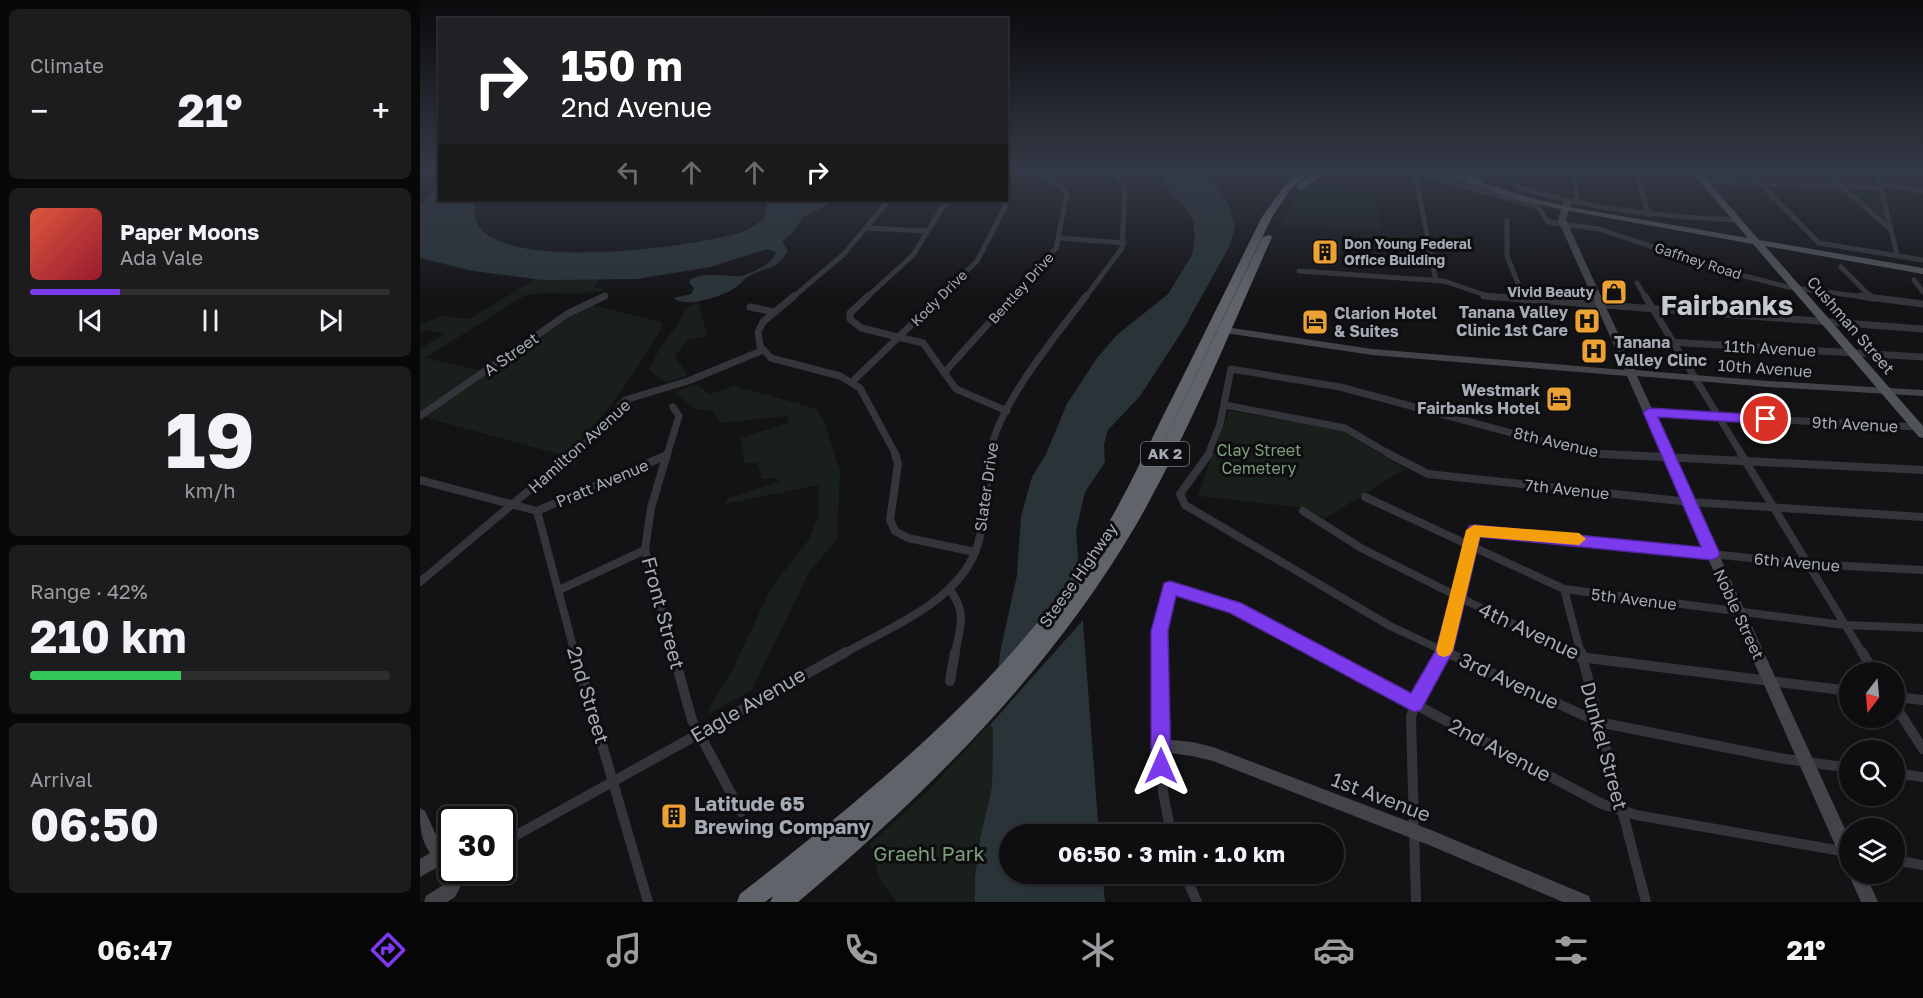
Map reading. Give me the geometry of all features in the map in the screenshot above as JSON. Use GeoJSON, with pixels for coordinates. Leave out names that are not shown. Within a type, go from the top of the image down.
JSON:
{"type":"FeatureCollection","features":[{"type":"Feature","properties":{"kind":"highway","name":"Steese Highway"},"geometry":{"type":"LineString","coordinates":[[781,902],[860,835],[955,745],[1017,677],[1152,483],[1270,213]]}},
{"type":"Feature","properties":{"kind":"highway","name":"Steese Highway"},"geometry":{"type":"LineString","coordinates":[[1219,329],[1270,229],[1281,213]]}},
{"type":"Feature","properties":{"kind":"highway","name":"Steese Highway"},"geometry":{"type":"LineString","coordinates":[[748,902],[828,839],[958,721],[1095,567]]}},
{"type":"Feature","properties":{"kind":"main road"},"geometry":{"type":"LineString","coordinates":[[1604,213],[1923,271]]}},
{"type":"Feature","properties":{"kind":"main road","name":"Cushman Street"},"geometry":{"type":"LineString","coordinates":[[1731,213],[1920,431]]}},
{"type":"Feature","properties":{"kind":"main road"},"geometry":{"type":"LineString","coordinates":[[1755,241],[1923,264]]}},
{"type":"Feature","properties":{"kind":"street"},"geometry":{"type":"LineString","coordinates":[[852,382],[771,358],[761,351],[757,334],[763,322],[844,254],[878,213]]}},
{"type":"Feature","properties":{"kind":"street"},"geometry":{"type":"LineString","coordinates":[[941,213],[913,255],[850,313],[853,323],[861,328],[923,343],[962,394],[1006,411]]}},
{"type":"Feature","properties":{"kind":"street","name":"Kody Drive"},"geometry":{"type":"LineString","coordinates":[[852,382],[977,261],[1002,213]]}},
{"type":"Feature","properties":{"kind":"street","name":"Bentley Drive"},"geometry":{"type":"LineString","coordinates":[[944,373],[1053,252],[1060,238],[1063,213]]}},
{"type":"Feature","properties":{"kind":"street"},"geometry":{"type":"LineString","coordinates":[[1060,238],[1125,243],[1125,213]]}},
{"type":"Feature","properties":{"kind":"street","name":"Gaffney Road"},"geometry":{"type":"LineString","coordinates":[[1422,213],[1436,281]]}},
{"type":"Feature","properties":{"kind":"street","name":"Gaffney Road"},"geometry":{"type":"LineString","coordinates":[[1543,213],[1545,220],[1599,229],[1729,272],[1798,289],[1923,304]]}},
{"type":"Feature","properties":{"kind":"street","name":"Noble Street"},"geometry":{"type":"LineString","coordinates":[[1563,213],[1564,224],[1839,834]]}},
{"type":"Feature","properties":{"kind":"street"},"geometry":{"type":"LineString","coordinates":[[1638,213],[1670,218],[1737,220]]}},
{"type":"Feature","properties":{"kind":"street"},"geometry":{"type":"LineString","coordinates":[[1789,213],[1819,243],[1923,260]]}},
{"type":"Feature","properties":{"kind":"street"},"geometry":{"type":"LineString","coordinates":[[1872,213],[1890,229]]}},
{"type":"Feature","properties":{"kind":"street"},"geometry":{"type":"LineString","coordinates":[[1887,213],[1897,255]]}},
{"type":"Feature","properties":{"kind":"street"},"geometry":{"type":"LineString","coordinates":[[1507,220],[1507,256],[1525,300]]}},
{"type":"Feature","properties":{"kind":"street"},"geometry":{"type":"LineString","coordinates":[[866,228],[927,231]]}},
{"type":"Feature","properties":{"kind":"street","name":"Slater Drive"},"geometry":{"type":"LineString","coordinates":[[852,382],[867,398],[894,448],[898,464],[890,520],[895,531],[908,538],[975,552],[980,534],[992,437],[1033,366],[1125,243]]}},
{"type":"Feature","properties":{"kind":"street"},"geometry":{"type":"LineString","coordinates":[[1841,267],[1872,298]]}},
{"type":"Feature","properties":{"kind":"street"},"geometry":{"type":"LineString","coordinates":[[1299,271],[1449,282],[1479,296],[1923,329]]}},
{"type":"Feature","properties":{"kind":"street"},"geometry":{"type":"LineString","coordinates":[[1914,280],[1923,292]]}},
{"type":"Feature","properties":{"kind":"street"},"geometry":{"type":"LineString","coordinates":[[1637,283],[1743,462],[1775,509],[1868,662]]}},
{"type":"Feature","properties":{"kind":"street","name":"A Street"},"geometry":{"type":"LineString","coordinates":[[420,416],[569,313],[605,296]]}},
{"type":"Feature","properties":{"kind":"street"},"geometry":{"type":"LineString","coordinates":[[750,307],[774,312]]}},
{"type":"Feature","properties":{"kind":"street","name":"10th Avenue"},"geometry":{"type":"LineString","coordinates":[[1219,329],[1349,350],[1632,374],[1923,393]]}},
{"type":"Feature","properties":{"kind":"street","name":"11th Avenue"},"geometry":{"type":"LineString","coordinates":[[1617,339],[1923,357]]}},
{"type":"Feature","properties":{"kind":"street","name":"Hamilton Avenue"},"geometry":{"type":"LineString","coordinates":[[420,582],[590,439],[625,400],[688,381],[761,351]]}},
{"type":"Feature","properties":{"kind":"street","name":"8th Avenue"},"geometry":{"type":"LineString","coordinates":[[1226,405],[1231,369],[1340,387],[1586,453],[1923,470]]}},
{"type":"Feature","properties":{"kind":"street","name":"7th Avenue"},"geometry":{"type":"LineString","coordinates":[[1226,405],[1345,429],[1411,467],[1428,474],[1690,502],[1923,517]]}},
{"type":"Feature","properties":{"kind":"street","name":"3rd Avenue"},"geometry":{"type":"LineString","coordinates":[[1226,405],[1209,455],[1183,486],[1180,494],[1185,505],[1198,514],[1390,626],[1598,722],[1807,763],[1839,767]]}},
{"type":"Feature","properties":{"kind":"street","name":"Front Street"},"geometry":{"type":"LineString","coordinates":[[673,407],[680,416],[651,508],[645,550],[692,720],[701,732],[741,812]]}},
{"type":"Feature","properties":{"kind":"street","name":"9th Avenue"},"geometry":{"type":"LineString","coordinates":[[1650,412],[1920,431]]}},
{"type":"Feature","properties":{"kind":"street","name":"Pratt Avenue"},"geometry":{"type":"LineString","coordinates":[[537,511],[667,455]]}},
{"type":"Feature","properties":{"kind":"street"},"geometry":{"type":"LineString","coordinates":[[420,480],[514,503],[537,511]]}},
{"type":"Feature","properties":{"kind":"street","name":"5th Avenue"},"geometry":{"type":"LineString","coordinates":[[1365,497],[1468,547],[1564,589],[1844,625],[1923,628]]}},
{"type":"Feature","properties":{"kind":"street","name":"2nd Street"},"geometry":{"type":"LineString","coordinates":[[537,511],[569,633],[648,902]]}},
{"type":"Feature","properties":{"kind":"street","name":"4th Avenue"},"geometry":{"type":"LineString","coordinates":[[1303,511],[1361,548],[1580,657],[1839,690]]}},
{"type":"Feature","properties":{"kind":"street","name":"6th Avenue"},"geometry":{"type":"LineString","coordinates":[[1468,547],[1471,533],[1480,529],[1809,564],[1923,570]]}},
{"type":"Feature","properties":{"kind":"street"},"geometry":{"type":"LineString","coordinates":[[1416,902],[1410,728],[1414,704],[1444,651],[1459,597],[1468,547]]}},
{"type":"Feature","properties":{"kind":"street"},"geometry":{"type":"LineString","coordinates":[[559,590],[645,550]]}},
{"type":"Feature","properties":{"kind":"street","name":"Eagle Avenue"},"geometry":{"type":"LineString","coordinates":[[516,836],[923,609],[949,590],[975,552]]}},
{"type":"Feature","properties":{"kind":"street","name":"2nd Avenue"},"geometry":{"type":"LineString","coordinates":[[1160,746],[1162,720],[1159,631],[1170,588],[1235,608],[1602,804],[1620,811],[1839,852]]}},
{"type":"Feature","properties":{"kind":"street","name":"Dunkel Street"},"geometry":{"type":"LineString","coordinates":[[1564,589],[1620,811],[1646,902]]}},
{"type":"Feature","properties":{"kind":"street"},"geometry":{"type":"LineString","coordinates":[[949,590],[960,603],[962,611],[950,681]]}},
{"type":"Feature","properties":{"kind":"street"},"geometry":{"type":"LineString","coordinates":[[1905,698],[1923,700]]}},
{"type":"Feature","properties":{"kind":"street"},"geometry":{"type":"LineString","coordinates":[[1905,721],[1923,749]]}},
{"type":"Feature","properties":{"kind":"street"},"geometry":{"type":"LineString","coordinates":[[1160,746],[1162,786],[1169,824]]}},
{"type":"Feature","properties":{"kind":"street","name":"1st Avenue"},"geometry":{"type":"LineString","coordinates":[[1160,746],[1213,754],[1583,902]]}},
{"type":"Feature","properties":{"kind":"street"},"geometry":{"type":"LineString","coordinates":[[1905,775],[1923,777]]}},
{"type":"Feature","properties":{"kind":"street"},"geometry":{"type":"LineString","coordinates":[[420,816],[430,841],[438,848]]}},
{"type":"Feature","properties":{"kind":"street"},"geometry":{"type":"LineString","coordinates":[[420,869],[438,861]]}},
{"type":"Feature","properties":{"kind":"street"},"geometry":{"type":"LineString","coordinates":[[1905,862],[1923,865]]}},
{"type":"Feature","properties":{"kind":"street"},"geometry":{"type":"LineString","coordinates":[[432,902],[454,884]]}},
{"type":"Feature","properties":{"kind":"street"},"geometry":{"type":"LineString","coordinates":[[1189,884],[1197,902]]}},
{"type":"Feature","properties":{"kind":"street"},"geometry":{"type":"LineString","coordinates":[[1861,884],[1870,902]]}},
{"type":"Feature","properties":{"kind":"green space"},"geometry":{"type":"Polygon","coordinates":[[[1286,213],[1379,213],[1381,230],[1279,225],[1286,213]]]}},
{"type":"Feature","properties":{"kind":"green space"},"geometry":{"type":"Polygon","coordinates":[[[1872,213],[1887,213],[1890,229],[1872,213]]]}},
{"type":"Feature","properties":{"kind":"green space"},"geometry":{"type":"Polygon","coordinates":[[[600,278],[594,287],[607,289],[587,293],[545,293],[524,296],[425,358],[490,373],[585,307],[593,305],[662,322],[661,329],[617,397],[590,430],[562,455],[420,416],[420,349],[444,334],[425,330],[420,333],[420,324],[444,316],[469,319],[535,279],[600,278]]]}},
{"type":"Feature","properties":{"kind":"green space"},"geometry":{"type":"Polygon","coordinates":[[[698,302],[707,336],[687,340],[675,356],[687,375],[670,381],[662,380],[649,369],[659,350],[684,315],[684,309],[698,302]]]}},
{"type":"Feature","properties":{"kind":"green space"},"geometry":{"type":"Polygon","coordinates":[[[697,384],[709,394],[735,386],[817,409],[825,424],[840,472],[837,539],[808,574],[752,690],[709,714],[708,709],[732,671],[771,588],[810,538],[818,515],[819,485],[725,504],[728,498],[779,482],[777,478],[762,479],[757,463],[745,463],[740,438],[788,423],[787,416],[721,423],[713,411],[695,409],[675,392],[697,384]]]}},
{"type":"Feature","properties":{"kind":"green space","name":"Clay Street Cemetery"},"geometry":{"type":"Polygon","coordinates":[[[1228,412],[1344,431],[1405,469],[1324,519],[1307,508],[1198,496],[1228,412]]]}},
{"type":"Feature","properties":{"kind":"green space","name":"Graehl Park"},"geometry":{"type":"Polygon","coordinates":[[[990,723],[993,730],[992,787],[980,839],[975,877],[975,902],[897,902],[880,880],[870,844],[927,792],[990,723]]]}},
{"type":"Feature","properties":{"kind":"shaded area"},"geometry":{"type":"Polygon","coordinates":[[[420,213],[478,213],[479,226],[501,242],[539,250],[585,252],[680,245],[742,232],[765,217],[766,213],[811,213],[803,217],[792,233],[782,242],[788,250],[780,262],[752,274],[735,288],[695,302],[679,301],[673,298],[691,294],[694,288],[689,283],[691,279],[708,275],[748,274],[766,264],[776,252],[767,249],[710,267],[636,279],[543,280],[473,271],[420,258],[420,213]]]}},
{"type":"Feature","properties":{"kind":"shaded area"},"geometry":{"type":"Polygon","coordinates":[[[1189,213],[1231,213],[1235,226],[1230,245],[1183,330],[1140,396],[1108,430],[1104,444],[1105,462],[1085,492],[1076,531],[1098,824],[999,824],[999,884],[1103,884],[1105,902],[975,902],[975,877],[980,839],[992,787],[993,730],[990,723],[1001,648],[1017,575],[1021,516],[1032,477],[1046,454],[1067,404],[1097,358],[1118,334],[1168,294],[1192,255],[1195,238],[1193,221],[1189,213]]]}},
{"type":"Feature","properties":{"kind":"pier"},"geometry":{"type":"Polygon","coordinates":[[[1080,567],[1085,618],[988,727],[987,724],[1026,637],[1080,567]]]}},
{"type":"Feature","properties":{"kind":"slow traffic"},"geometry":{"type":"LineString","coordinates":[[1444,650],[1459,597],[1471,533],[1474,530],[1579,539]]}},
{"type":"Feature","properties":{"kind":"place","name":"Don Young Federal Office Building"},"geometry":{"type":"Point","coordinates":[1325,252]}},
{"type":"Feature","properties":{"kind":"place","name":"Vivid Beauty"},"geometry":{"type":"Point","coordinates":[1614,292]}},
{"type":"Feature","properties":{"kind":"place","name":"Tanana Valley Clinic 1st Care"},"geometry":{"type":"Point","coordinates":[1587,321]}},
{"type":"Feature","properties":{"kind":"place","name":"Clarion Hotel & Suites"},"geometry":{"type":"Point","coordinates":[1315,322]}},
{"type":"Feature","properties":{"kind":"place","name":"Tanana Valley Clinc"},"geometry":{"type":"Point","coordinates":[1594,351]}},
{"type":"Feature","properties":{"kind":"place","name":"Westmark Fairbanks Hotel"},"geometry":{"type":"Point","coordinates":[1559,399]}},
{"type":"Feature","properties":{"kind":"place","name":"Latitude 65 Brewing Company"},"geometry":{"type":"Point","coordinates":[674,816]}},
{"type":"Feature","properties":{"kind":"district","name":"Fairbanks"},"geometry":{"type":"Point","coordinates":[1727,305]}},
{"type":"Feature","properties":{"kind":"route"},"geometry":{"type":"LineString","coordinates":[[1161,766],[1159,631],[1161,615],[1170,588],[1235,608],[1414,704],[1444,651],[1459,597],[1471,533],[1474,530],[1542,535],[1712,554],[1650,412],[1766,419]]}}]}
